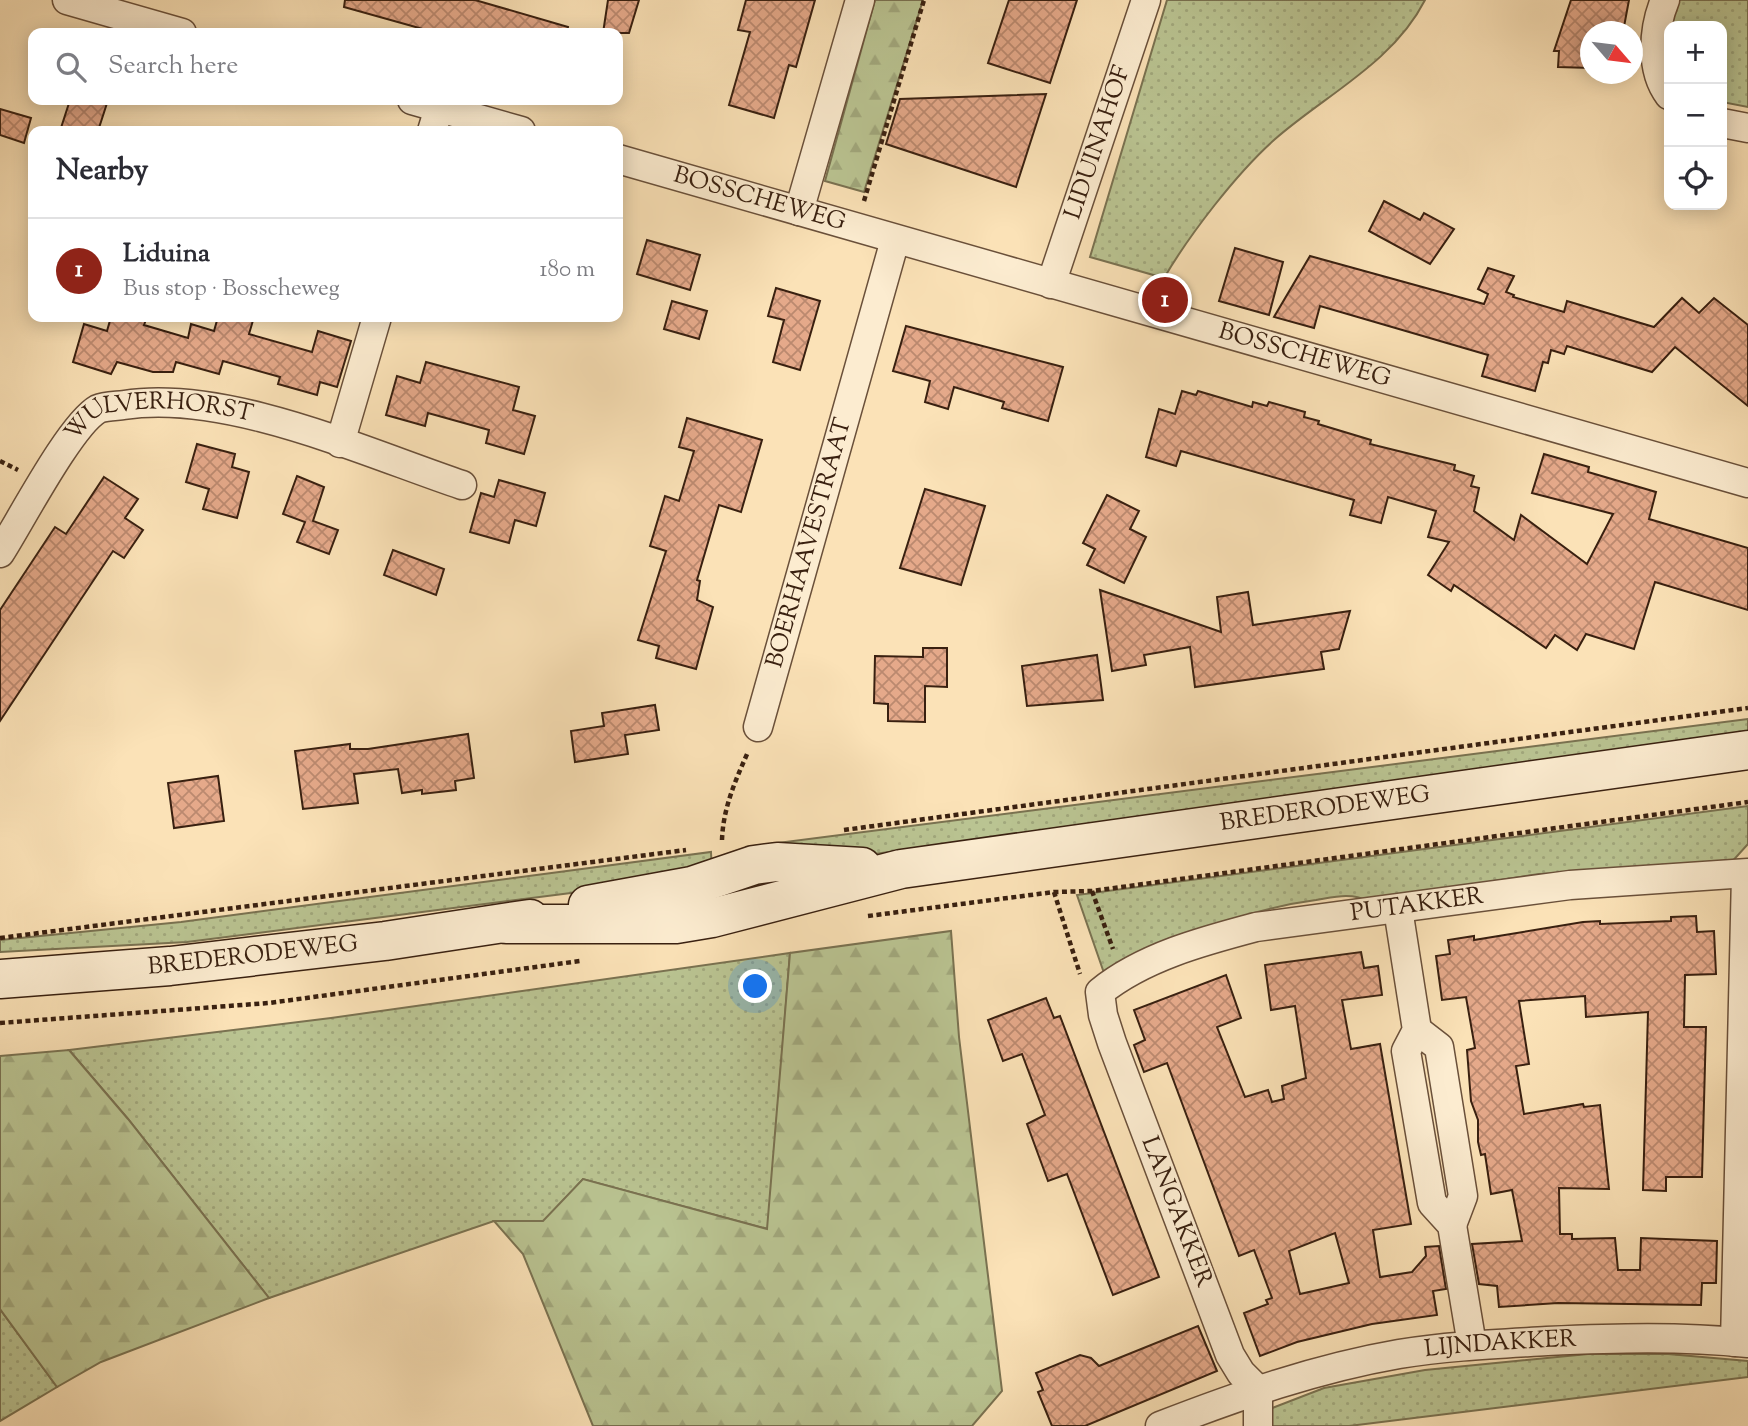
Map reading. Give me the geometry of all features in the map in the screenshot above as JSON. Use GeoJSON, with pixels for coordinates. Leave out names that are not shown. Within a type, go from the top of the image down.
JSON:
{"type":"FeatureCollection","features":[{"type":"Feature","properties":{"kind":"main road","name":"BREDERODEWEG"},"geometry":{"type":"LineString","coordinates":[[0,979],[170,966],[506,924],[676,923],[712,918],[901,869],[1748,750]]}},
{"type":"Feature","properties":{"kind":"street"},"geometry":{"type":"LineString","coordinates":[[67,0],[165,28]]}},
{"type":"Feature","properties":{"kind":"street"},"geometry":{"type":"LineString","coordinates":[[799,211],[860,0]]}},
{"type":"Feature","properties":{"kind":"street","name":"LIDUINAHOF"},"geometry":{"type":"LineString","coordinates":[[1051,285],[1146,0]]}},
{"type":"Feature","properties":{"kind":"street"},"geometry":{"type":"LineString","coordinates":[[1664,88],[1660,83],[1655,36],[1665,0]]}},
{"type":"Feature","properties":{"kind":"street"},"geometry":{"type":"LineString","coordinates":[[418,105],[435,119],[485,126]]}},
{"type":"Feature","properties":{"kind":"street"},"geometry":{"type":"LineString","coordinates":[[1727,124],[1748,128]]}},
{"type":"Feature","properties":{"kind":"street","name":"BOSSCHEWEG"},"geometry":{"type":"LineString","coordinates":[[623,160],[1748,483]]}},
{"type":"Feature","properties":{"kind":"street","name":"BOERHAAVESTRAAT"},"geometry":{"type":"LineString","coordinates":[[758,727],[895,240]]}},
{"type":"Feature","properties":{"kind":"street"},"geometry":{"type":"LineString","coordinates":[[340,443],[376,322]]}},
{"type":"Feature","properties":{"kind":"street","name":"WULVERHORST"},"geometry":{"type":"LineString","coordinates":[[0,553],[68,440],[99,409],[148,401],[198,403],[253,416],[462,485]]}},
{"type":"Feature","properties":{"kind":"street"},"geometry":{"type":"LineString","coordinates":[[1741,1342],[1747,874]]}},
{"type":"Feature","properties":{"kind":"street","name":"PUTAKKER"},"geometry":{"type":"LineString","coordinates":[[1100,992],[1122,974],[1217,938],[1256,928],[1570,885],[1747,874]]}},
{"type":"Feature","properties":{"kind":"street"},"geometry":{"type":"LineString","coordinates":[[1398,909],[1417,1030],[1406,1051],[1432,1203],[1452,1225],[1472,1345]]}},
{"type":"Feature","properties":{"kind":"street","name":"LANGAKKER"},"geometry":{"type":"LineString","coordinates":[[1100,992],[1103,1015],[1112,1043],[1230,1355],[1241,1373],[1258,1390]]}},
{"type":"Feature","properties":{"kind":"street","name":"LIJNDAKKER"},"geometry":{"type":"LineString","coordinates":[[1160,1426],[1258,1390],[1397,1355],[1472,1345],[1608,1338],[1741,1342]]}},
{"type":"Feature","properties":{"kind":"street"},"geometry":{"type":"LineString","coordinates":[[1258,1390],[1258,1426]]}},
{"type":"Feature","properties":{"kind":"path"},"geometry":{"type":"LineString","coordinates":[[856,228],[924,0]]}},
{"type":"Feature","properties":{"kind":"path"},"geometry":{"type":"LineString","coordinates":[[833,831],[1748,708]]}},
{"type":"Feature","properties":{"kind":"path"},"geometry":{"type":"LineString","coordinates":[[722,846],[723,823],[732,788],[758,727]]}},
{"type":"Feature","properties":{"kind":"path"},"geometry":{"type":"LineString","coordinates":[[863,916],[1054,892],[1092,891],[1748,802]]}},
{"type":"Feature","properties":{"kind":"path"},"geometry":{"type":"LineString","coordinates":[[0,938],[695,849]]}},
{"type":"Feature","properties":{"kind":"path"},"geometry":{"type":"LineString","coordinates":[[1092,891],[1122,974]]}},
{"type":"Feature","properties":{"kind":"path"},"geometry":{"type":"LineString","coordinates":[[1054,892],[1080,974],[1100,992]]}},
{"type":"Feature","properties":{"kind":"path"},"geometry":{"type":"LineString","coordinates":[[0,1023],[270,1003],[584,960]]}},
{"type":"Feature","properties":{"kind":"green space"},"geometry":{"type":"Polygon","coordinates":[[[875,0],[923,0],[864,192],[825,181],[875,0]]]}},
{"type":"Feature","properties":{"kind":"green space"},"geometry":{"type":"Polygon","coordinates":[[[1167,0],[1425,0],[1395,42],[1377,60],[1259,154],[1200,224],[1164,278],[1090,257],[1167,0]]]}},
{"type":"Feature","properties":{"kind":"green space"},"geometry":{"type":"Polygon","coordinates":[[[1674,0],[1748,0],[1748,107],[1727,103],[1727,21],[1670,21],[1674,0]]]}},
{"type":"Feature","properties":{"kind":"green space"},"geometry":{"type":"Polygon","coordinates":[[[1748,719],[1748,737],[747,871],[746,847],[1748,719]]]}},
{"type":"Feature","properties":{"kind":"green space"},"geometry":{"type":"Polygon","coordinates":[[[1748,806],[1748,844],[1729,865],[1539,874],[1368,901],[1342,896],[1288,905],[1207,928],[1104,973],[1077,895],[1748,806]]]}},
{"type":"Feature","properties":{"kind":"green space"},"geometry":{"type":"Polygon","coordinates":[[[711,852],[712,875],[187,942],[0,952],[0,940],[181,922],[711,852]]]}},
{"type":"Feature","properties":{"kind":"green space"},"geometry":{"type":"Polygon","coordinates":[[[951,931],[959,1037],[1002,1391],[972,1426],[593,1426],[523,1254],[494,1221],[543,1221],[583,1179],[767,1229],[790,953],[951,931]]]}},
{"type":"Feature","properties":{"kind":"green space"},"geometry":{"type":"Polygon","coordinates":[[[790,953],[768,1229],[583,1179],[544,1221],[494,1221],[269,1298],[128,1119],[69,1050],[331,1018],[790,953]]]}},
{"type":"Feature","properties":{"kind":"green space"},"geometry":{"type":"Polygon","coordinates":[[[69,1050],[128,1119],[269,1298],[101,1362],[57,1387],[0,1309],[0,1056],[69,1050]]]}},
{"type":"Feature","properties":{"kind":"green space"},"geometry":{"type":"Polygon","coordinates":[[[0,1309],[57,1387],[0,1421],[0,1309]]]}},
{"type":"Feature","properties":{"kind":"green space"},"geometry":{"type":"Polygon","coordinates":[[[1588,1354],[1668,1354],[1748,1361],[1748,1377],[1349,1426],[1270,1426],[1267,1410],[1324,1388],[1425,1370],[1588,1354]]]}},
{"type":"Feature","properties":{"kind":"building"},"geometry":{"type":"Polygon","coordinates":[[[345,0],[475,0],[568,27],[419,28],[344,7],[345,0]]]}},
{"type":"Feature","properties":{"kind":"building"},"geometry":{"type":"Polygon","coordinates":[[[608,0],[639,0],[629,33],[623,33],[623,28],[604,28],[608,0]]]}},
{"type":"Feature","properties":{"kind":"building"},"geometry":{"type":"Polygon","coordinates":[[[746,0],[815,0],[796,67],[789,65],[774,118],[729,105],[750,32],[738,30],[746,0]]]}},
{"type":"Feature","properties":{"kind":"building"},"geometry":{"type":"Polygon","coordinates":[[[1009,0],[1077,0],[1050,83],[988,63],[1009,0]]]}},
{"type":"Feature","properties":{"kind":"building"},"geometry":{"type":"Polygon","coordinates":[[[1571,0],[1629,0],[1625,21],[1580,21],[1580,68],[1558,67],[1559,51],[1554,51],[1571,0]]]}},
{"type":"Feature","properties":{"kind":"building"},"geometry":{"type":"Polygon","coordinates":[[[1046,94],[1016,187],[886,144],[900,99],[1046,94]]]}},
{"type":"Feature","properties":{"kind":"building"},"geometry":{"type":"Polygon","coordinates":[[[68,105],[106,105],[100,126],[62,126],[68,105]]]}},
{"type":"Feature","properties":{"kind":"building"},"geometry":{"type":"Polygon","coordinates":[[[0,109],[31,118],[24,143],[0,135],[0,109]]]}},
{"type":"Feature","properties":{"kind":"building"},"geometry":{"type":"Polygon","coordinates":[[[1384,201],[1420,220],[1424,213],[1454,229],[1430,264],[1369,231],[1384,201]]]}},
{"type":"Feature","properties":{"kind":"building"},"geometry":{"type":"Polygon","coordinates":[[[647,240],[700,255],[690,290],[637,274],[647,240]]]}},
{"type":"Feature","properties":{"kind":"building"},"geometry":{"type":"Polygon","coordinates":[[[1235,248],[1283,262],[1269,315],[1219,301],[1235,248]]]}},
{"type":"Feature","properties":{"kind":"building"},"geometry":{"type":"Polygon","coordinates":[[[1310,256],[1484,304],[1488,294],[1478,289],[1488,268],[1514,276],[1506,292],[1514,295],[1513,297],[1564,312],[1567,301],[1654,327],[1682,298],[1699,313],[1714,298],[1748,325],[1748,406],[1675,347],[1652,372],[1567,346],[1564,354],[1551,350],[1548,363],[1543,362],[1535,391],[1482,376],[1488,355],[1320,306],[1314,328],[1274,317],[1310,256]]]}},
{"type":"Feature","properties":{"kind":"building"},"geometry":{"type":"Polygon","coordinates":[[[776,288],[820,301],[800,370],[773,362],[784,320],[768,316],[776,288]]]}},
{"type":"Feature","properties":{"kind":"building"},"geometry":{"type":"Polygon","coordinates":[[[672,301],[707,311],[699,339],[664,329],[672,301]]]}},
{"type":"Feature","properties":{"kind":"building"},"geometry":{"type":"Polygon","coordinates":[[[110,322],[145,322],[144,325],[188,338],[191,324],[214,331],[217,322],[253,322],[249,334],[312,352],[318,331],[351,341],[337,387],[320,382],[317,395],[278,384],[280,377],[223,361],[219,374],[176,362],[173,372],[153,372],[117,362],[111,374],[73,362],[84,324],[107,331],[110,322]]]}},
{"type":"Feature","properties":{"kind":"building"},"geometry":{"type":"Polygon","coordinates":[[[906,326],[1063,367],[1048,421],[1002,408],[1004,402],[954,387],[948,409],[925,402],[930,381],[893,371],[906,326]]]}},
{"type":"Feature","properties":{"kind":"building"},"geometry":{"type":"Polygon","coordinates":[[[426,362],[519,387],[513,410],[535,416],[524,454],[486,443],[489,430],[428,413],[425,426],[386,415],[397,376],[420,383],[426,362]]]}},
{"type":"Feature","properties":{"kind":"building"},"geometry":{"type":"Polygon","coordinates":[[[1182,391],[1196,395],[1198,391],[1252,407],[1253,402],[1267,406],[1269,402],[1305,412],[1304,417],[1319,421],[1318,424],[1371,440],[1370,444],[1455,465],[1454,470],[1474,476],[1471,486],[1479,488],[1474,511],[1514,540],[1521,515],[1587,564],[1613,514],[1532,493],[1544,454],[1589,467],[1588,472],[1656,492],[1649,519],[1748,548],[1748,610],[1655,582],[1634,649],[1586,634],[1577,650],[1555,635],[1546,648],[1454,585],[1451,591],[1428,575],[1449,542],[1428,537],[1436,511],[1388,497],[1381,523],[1350,515],[1354,500],[1181,451],[1176,466],[1146,457],[1159,409],[1175,414],[1182,391]]]}},
{"type":"Feature","properties":{"kind":"building"},"geometry":{"type":"Polygon","coordinates":[[[687,418],[762,440],[741,512],[719,505],[697,580],[700,581],[697,600],[713,607],[696,669],[656,658],[659,646],[638,640],[666,551],[650,546],[665,496],[679,501],[694,451],[679,447],[687,418]]]}},
{"type":"Feature","properties":{"kind":"building"},"geometry":{"type":"Polygon","coordinates":[[[197,444],[235,454],[232,467],[249,472],[237,518],[203,509],[209,489],[186,482],[197,444]]]}},
{"type":"Feature","properties":{"kind":"building"},"geometry":{"type":"Polygon","coordinates":[[[297,476],[324,487],[313,521],[338,530],[329,554],[297,542],[305,522],[283,514],[297,476]]]}},
{"type":"Feature","properties":{"kind":"building"},"geometry":{"type":"Polygon","coordinates":[[[104,477],[138,499],[125,518],[143,530],[124,558],[113,551],[0,721],[0,610],[55,527],[66,534],[104,477]]]}},
{"type":"Feature","properties":{"kind":"building"},"geometry":{"type":"Polygon","coordinates":[[[499,480],[545,493],[536,526],[515,520],[509,543],[470,532],[481,493],[494,497],[499,480]]]}},
{"type":"Feature","properties":{"kind":"building"},"geometry":{"type":"Polygon","coordinates":[[[925,489],[985,506],[961,585],[900,568],[925,489]]]}},
{"type":"Feature","properties":{"kind":"building"},"geometry":{"type":"Polygon","coordinates":[[[1107,495],[1139,511],[1130,529],[1146,537],[1124,583],[1087,565],[1095,549],[1083,543],[1107,495]]]}},
{"type":"Feature","properties":{"kind":"building"},"geometry":{"type":"Polygon","coordinates":[[[393,550],[444,569],[436,595],[384,575],[393,550]]]}},
{"type":"Feature","properties":{"kind":"building"},"geometry":{"type":"Polygon","coordinates":[[[1100,590],[1221,632],[1217,597],[1248,592],[1253,625],[1350,611],[1339,649],[1321,652],[1324,669],[1195,687],[1190,647],[1144,655],[1146,665],[1112,671],[1100,590]]]}},
{"type":"Feature","properties":{"kind":"building"},"geometry":{"type":"Polygon","coordinates":[[[923,648],[947,648],[947,687],[925,686],[925,722],[888,721],[888,704],[874,703],[875,656],[923,657],[923,648]]]}},
{"type":"Feature","properties":{"kind":"building"},"geometry":{"type":"Polygon","coordinates":[[[1097,655],[1103,700],[1027,706],[1022,666],[1097,655]]]}},
{"type":"Feature","properties":{"kind":"building"},"geometry":{"type":"Polygon","coordinates":[[[655,705],[659,730],[625,735],[628,754],[575,762],[571,731],[604,726],[602,713],[655,705]]]}},
{"type":"Feature","properties":{"kind":"building"},"geometry":{"type":"Polygon","coordinates":[[[468,734],[474,778],[455,781],[456,790],[422,794],[422,790],[402,793],[398,769],[354,774],[358,803],[303,809],[295,751],[350,744],[350,749],[368,749],[468,734]]]}},
{"type":"Feature","properties":{"kind":"building"},"geometry":{"type":"Polygon","coordinates":[[[218,776],[224,821],[174,828],[168,783],[218,776]]]}},
{"type":"Feature","properties":{"kind":"building"},"geometry":{"type":"Polygon","coordinates":[[[1696,916],[1697,932],[1714,931],[1716,974],[1685,975],[1684,1027],[1706,1027],[1702,1177],[1666,1177],[1666,1191],[1643,1190],[1648,1012],[1586,1017],[1585,996],[1519,1001],[1529,1064],[1516,1066],[1524,1114],[1583,1104],[1584,1107],[1600,1105],[1609,1189],[1559,1188],[1560,1234],[1572,1234],[1572,1239],[1615,1238],[1618,1270],[1640,1270],[1641,1238],[1717,1241],[1716,1283],[1702,1283],[1701,1305],[1558,1303],[1499,1307],[1497,1286],[1479,1284],[1472,1244],[1522,1241],[1512,1190],[1491,1194],[1485,1154],[1481,1155],[1478,1142],[1478,1120],[1471,1101],[1467,1050],[1475,1048],[1466,997],[1442,1000],[1436,956],[1450,954],[1448,940],[1474,936],[1474,940],[1583,922],[1600,921],[1600,924],[1671,921],[1671,917],[1696,916]]]}},
{"type":"Feature","properties":{"kind":"building"},"geometry":{"type":"Polygon","coordinates":[[[1361,952],[1364,968],[1378,966],[1382,995],[1342,1000],[1351,1049],[1380,1044],[1411,1224],[1373,1230],[1380,1277],[1412,1272],[1426,1256],[1425,1247],[1439,1246],[1446,1289],[1433,1291],[1437,1315],[1372,1324],[1297,1342],[1260,1356],[1244,1313],[1268,1304],[1266,1300],[1272,1298],[1254,1250],[1239,1256],[1167,1063],[1144,1072],[1134,1045],[1145,1040],[1134,1010],[1226,975],[1241,1018],[1217,1027],[1245,1097],[1268,1090],[1272,1102],[1284,1099],[1282,1086],[1306,1078],[1295,1006],[1271,1010],[1265,965],[1361,952]],[[1335,1233],[1289,1251],[1300,1294],[1349,1283],[1335,1233]]]}},
{"type":"Feature","properties":{"kind":"building"},"geometry":{"type":"Polygon","coordinates":[[[1046,998],[1054,1018],[1060,1016],[1159,1277],[1113,1295],[1067,1174],[1048,1181],[1027,1124],[1045,1115],[1022,1054],[1003,1061],[988,1020],[1046,998]]]}},
{"type":"Feature","properties":{"kind":"building"},"geometry":{"type":"Polygon","coordinates":[[[1198,1326],[1217,1371],[1085,1426],[1052,1426],[1038,1392],[1043,1390],[1036,1373],[1080,1355],[1091,1358],[1099,1366],[1198,1326]]]}},
{"type":"Feature","properties":{"kind":"place","name":"Liduina"},"geometry":{"type":"Point","coordinates":[1165,300]}}]}
